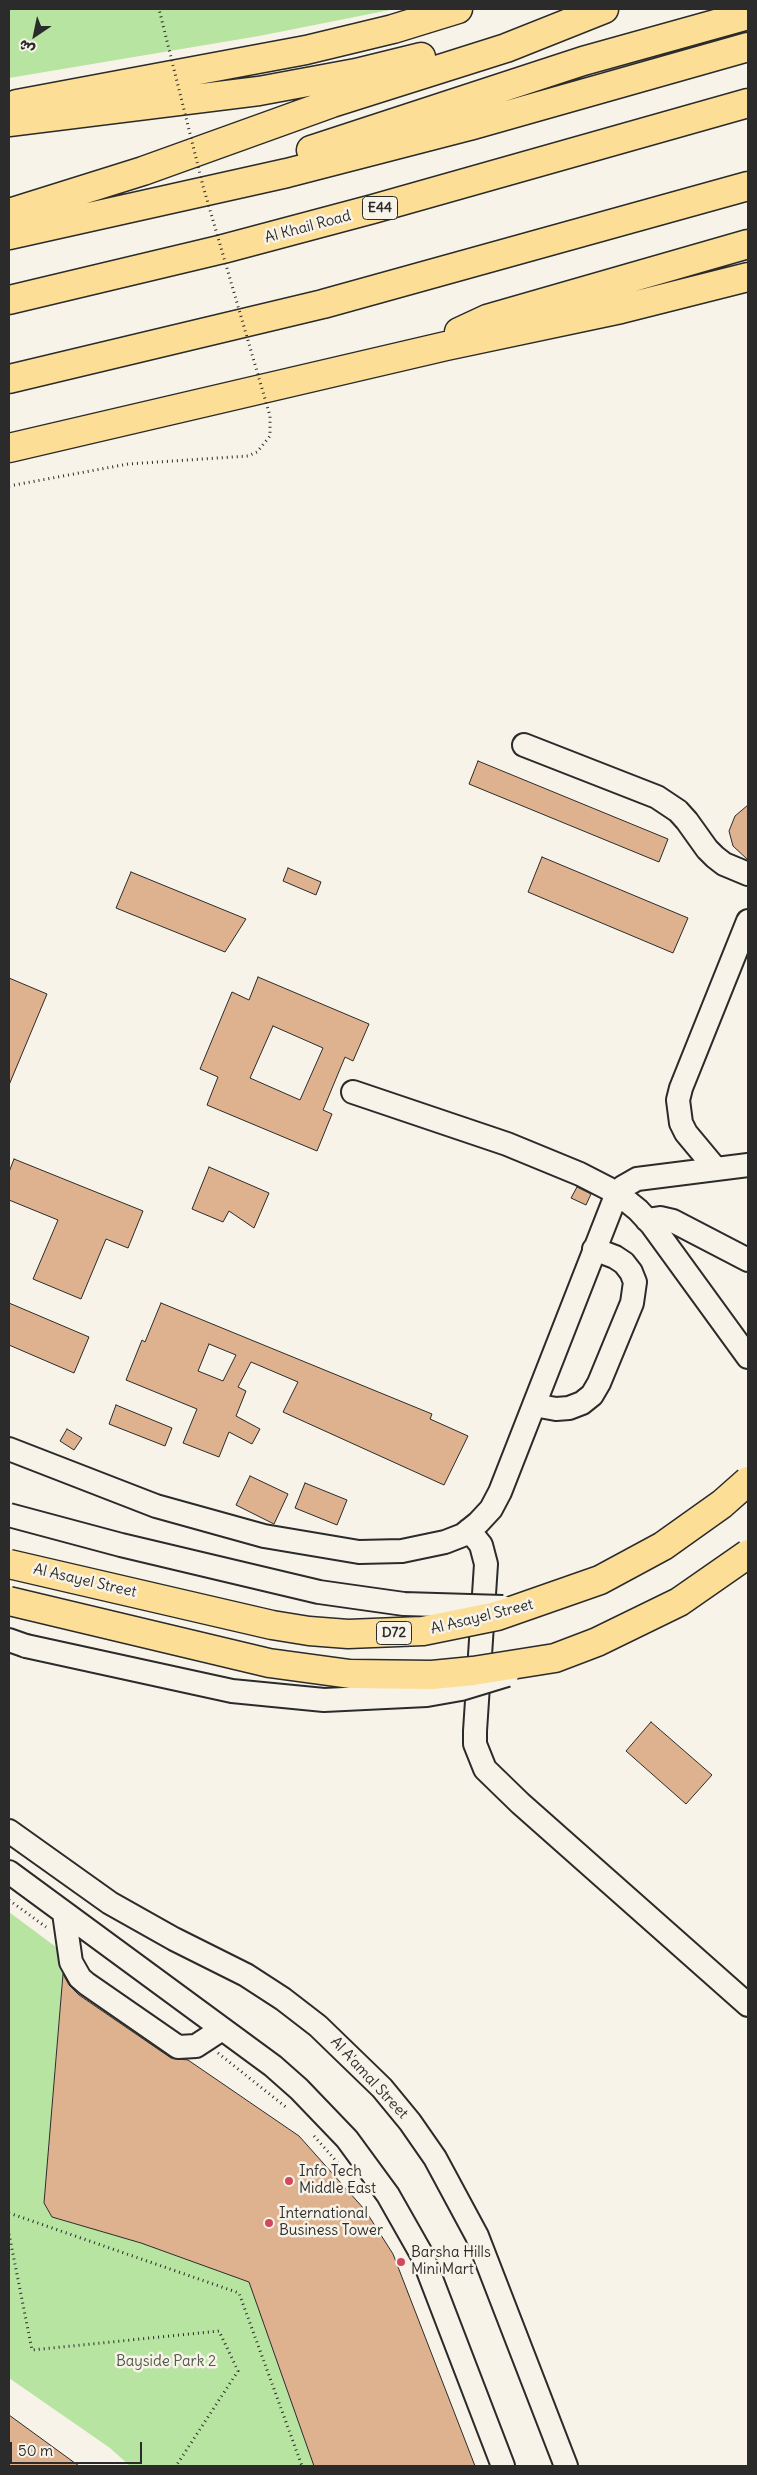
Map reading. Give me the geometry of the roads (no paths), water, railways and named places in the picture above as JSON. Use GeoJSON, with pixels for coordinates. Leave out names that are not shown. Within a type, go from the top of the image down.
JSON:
{"type":"FeatureCollection","features":[{"type":"Feature","properties":{"kind":"main road"},"geometry":{"type":"LineString","coordinates":[[9,105],[306,50],[394,29],[458,9]]}},
{"type":"Feature","properties":{"kind":"main road"},"geometry":{"type":"LineString","coordinates":[[9,213],[143,171],[332,103],[506,48],[604,9]]}},
{"type":"Feature","properties":{"kind":"main road"},"geometry":{"type":"LineString","coordinates":[[235,186],[274,164],[316,148],[583,61],[748,15]]}},
{"type":"Feature","properties":{"kind":"main road"},"geometry":{"type":"LineString","coordinates":[[9,235],[235,186],[469,126],[748,47]]}},
{"type":"Feature","properties":{"kind":"main road"},"geometry":{"type":"LineString","coordinates":[[9,122],[259,91],[319,81],[440,54],[506,48]]}},
{"type":"Feature","properties":{"kind":"main road","name":"Al Khail Road"},"geometry":{"type":"LineString","coordinates":[[9,300],[214,251],[355,214],[748,103]]}},
{"type":"Feature","properties":{"kind":"main road"},"geometry":{"type":"LineString","coordinates":[[9,379],[323,304],[748,186]]}},
{"type":"Feature","properties":{"kind":"main road"},"geometry":{"type":"LineString","coordinates":[[446,346],[460,331],[478,322],[748,244]]}},
{"type":"Feature","properties":{"kind":"main road"},"geometry":{"type":"LineString","coordinates":[[9,448],[446,346],[621,309],[748,277]]}},
{"type":"Feature","properties":{"kind":"main road","name":"Al Asayel Street"},"geometry":{"type":"LineString","coordinates":[[9,1564],[272,1625],[348,1634],[423,1631],[460,1625],[534,1605],[600,1580],[656,1551],[693,1526],[748,1481]]}},
{"type":"Feature","properties":{"kind":"main road"},"geometry":{"type":"LineString","coordinates":[[9,1601],[269,1663],[309,1670],[383,1675],[473,1672],[555,1658],[639,1624],[679,1602],[748,1554]]}},
{"type":"Feature","properties":{"kind":"street"},"geometry":{"type":"LineString","coordinates":[[524,745],[657,797],[683,816],[715,857],[724,864],[748,874]]}},
{"type":"Feature","properties":{"kind":"street"},"geometry":{"type":"LineString","coordinates":[[716,1169],[686,1133],[681,1123],[678,1100],[681,1088],[748,921]]}},
{"type":"Feature","properties":{"kind":"street"},"geometry":{"type":"LineString","coordinates":[[353,1092],[507,1144],[580,1174],[617,1193],[647,1220],[748,1357]]}},
{"type":"Feature","properties":{"kind":"street"},"geometry":{"type":"LineString","coordinates":[[9,1449],[156,1506],[228,1527],[359,1552],[402,1551],[445,1542],[469,1530],[491,1509],[500,1492],[617,1193],[637,1178],[748,1165]]}},
{"type":"Feature","properties":{"kind":"street"},"geometry":{"type":"LineString","coordinates":[[647,1220],[667,1219],[748,1260]]}},
{"type":"Feature","properties":{"kind":"street"},"geometry":{"type":"LineString","coordinates":[[534,1405],[570,1408],[582,1403],[592,1395],[599,1384],[632,1304],[635,1282],[631,1272],[615,1257],[594,1249]]}},
{"type":"Feature","properties":{"kind":"street"},"geometry":{"type":"LineString","coordinates":[[9,1515],[121,1545],[319,1592],[404,1604],[464,1607],[534,1605]]}},
{"type":"Feature","properties":{"kind":"street"},"geometry":{"type":"LineString","coordinates":[[469,1530],[481,1546],[486,1564],[475,1731],[475,1744],[485,1769],[520,1803],[748,2005]]}},
{"type":"Feature","properties":{"kind":"street"},"geometry":{"type":"LineString","coordinates":[[14,1643],[224,1690],[324,1700],[394,1698],[461,1689],[492,1681],[555,1658]]}},
{"type":"Feature","properties":{"kind":"street","name":"Al A'amal Street"},"geometry":{"type":"LineString","coordinates":[[9,1831],[110,1903],[166,1935],[246,1975],[283,1999],[318,2026],[382,2088],[410,2122],[435,2158],[477,2236],[566,2466]]}},
{"type":"Feature","properties":{"kind":"street"},"geometry":{"type":"LineString","coordinates":[[9,1872],[272,2066],[317,2107],[347,2139],[388,2195],[406,2224],[436,2287],[502,2466]]}},
{"type":"Feature","properties":{"kind":"street"},"geometry":{"type":"LineString","coordinates":[[64,1913],[68,1943],[75,1970],[87,1984],[172,2045],[190,2048],[222,2029]]}},
{"type":"Feature","properties":{"kind":"place","name":"Info Tech Middle East"},"geometry":{"type":"Point","coordinates":[289,2181]}},
{"type":"Feature","properties":{"kind":"place","name":"International Business Tower"},"geometry":{"type":"Point","coordinates":[269,2223]}},
{"type":"Feature","properties":{"kind":"place","name":"Barsha Hills Mini Mart"},"geometry":{"type":"Point","coordinates":[401,2262]}},
{"type":"Feature","properties":{"kind":"park label","name":"Bayside Park 2"},"geometry":{"type":"Point","coordinates":[166,2362]}}]}
